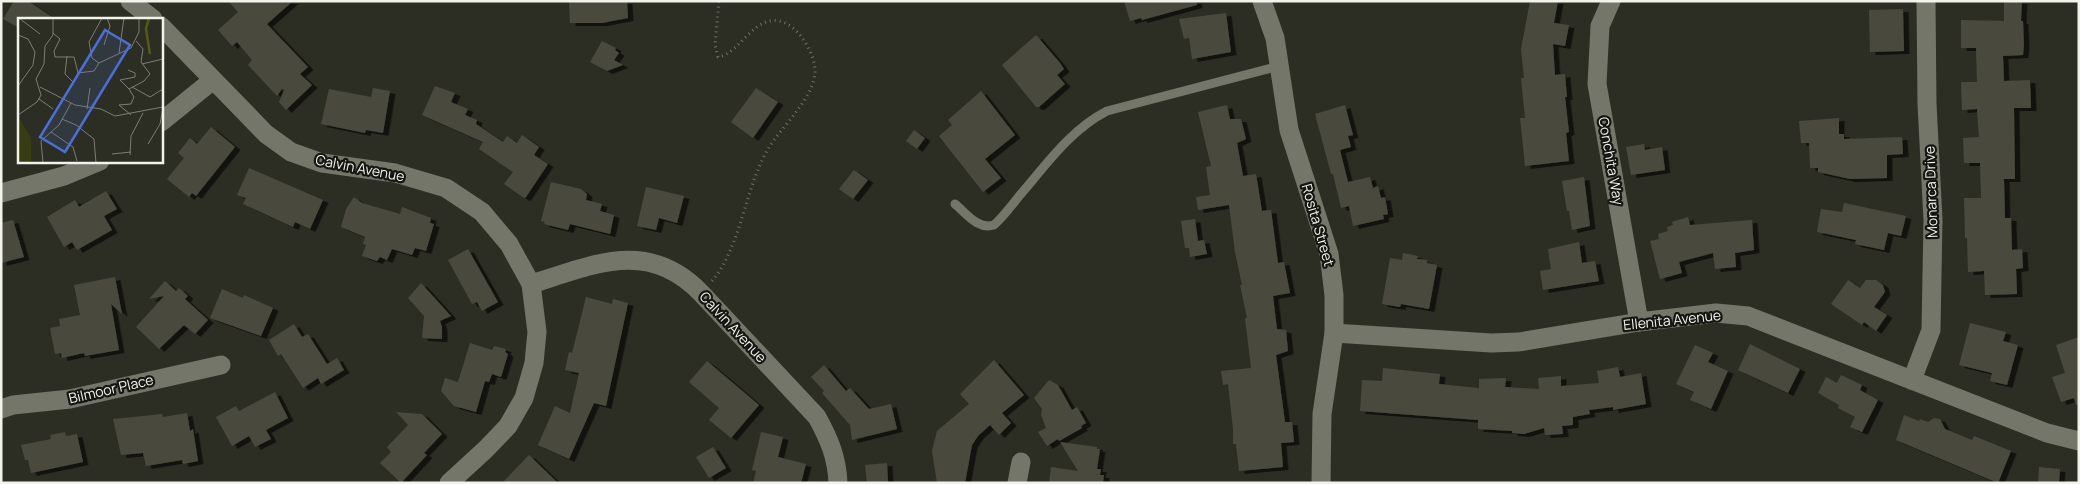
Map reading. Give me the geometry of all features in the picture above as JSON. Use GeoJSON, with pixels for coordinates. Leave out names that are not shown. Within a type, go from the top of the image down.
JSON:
{"type":"FeatureCollection","features":[{"type":"Feature","properties":{"kind":"street"},"geometry":{"type":"LineString","coordinates":[[130,1],[152,18]]}},
{"type":"Feature","properties":{"kind":"street","name":"Rosita Street"},"geometry":{"type":"LineString","coordinates":[[1262,1],[1275,38],[1289,130],[1329,254],[1334,295],[1334,333],[1322,414],[1321,483]]}},
{"type":"Feature","properties":{"kind":"street","name":"Conchita Way"},"geometry":{"type":"LineString","coordinates":[[1610,1],[1600,26],[1596,84],[1639,322]]}},
{"type":"Feature","properties":{"kind":"street","name":"Monarca Drive"},"geometry":{"type":"LineString","coordinates":[[1912,380],[1931,330],[1933,220],[1927,104],[1926,1]]}},
{"type":"Feature","properties":{"kind":"street","name":"Calvin Avenue"},"geometry":{"type":"LineString","coordinates":[[162,27],[266,134],[291,152],[322,164],[395,173],[446,188],[482,212],[509,244],[531,284],[593,265],[623,260],[655,262],[682,276],[701,293],[817,417],[830,441],[837,466],[838,483]]}},
{"type":"Feature","properties":{"kind":"street"},"geometry":{"type":"LineString","coordinates":[[162,121],[213,80]]}},
{"type":"Feature","properties":{"kind":"street"},"geometry":{"type":"LineString","coordinates":[[1,193],[64,176],[98,162]]}},
{"type":"Feature","properties":{"kind":"street"},"geometry":{"type":"LineString","coordinates":[[449,483],[508,426],[524,398],[534,363],[537,332],[531,284]]}},
{"type":"Feature","properties":{"kind":"street","name":"Ellenita Avenue"},"geometry":{"type":"LineString","coordinates":[[1334,333],[1492,343],[1519,342],[1639,322],[1716,312],[1748,316],[2047,434],[2079,441]]}},
{"type":"Feature","properties":{"kind":"street","name":"Bilmoor Place"},"geometry":{"type":"LineString","coordinates":[[1,409],[13,405],[70,399],[221,365]]}},
{"type":"Feature","properties":{"kind":"street"},"geometry":{"type":"LineString","coordinates":[[1017,483],[1021,462]]}},
{"type":"Feature","properties":{"kind":"lane"},"geometry":{"type":"LineString","coordinates":[[955,204],[984,227],[994,225],[1061,148],[1083,126],[1097,116],[1135,104],[1279,66]]}},
{"type":"Feature","properties":{"kind":"path"},"geometry":{"type":"LineString","coordinates":[[701,293],[718,274],[732,244],[758,170],[768,149],[812,89],[815,71],[811,52],[797,32],[785,23],[773,21],[756,26],[728,55],[718,57],[715,45],[719,1]]}},
{"type":"Feature","properties":{"kind":"building"},"geometry":{"type":"Polygon","coordinates":[[[14,1],[28,1],[54,18],[18,18],[18,27],[3,19],[14,1]]]}},
{"type":"Feature","properties":{"kind":"building"},"geometry":{"type":"Polygon","coordinates":[[[228,1],[293,1],[267,24],[308,67],[300,74],[312,85],[286,110],[279,102],[284,90],[282,89],[277,96],[248,65],[252,60],[237,42],[232,46],[218,30],[238,12],[228,1]]]}},
{"type":"Feature","properties":{"kind":"building"},"geometry":{"type":"Polygon","coordinates":[[[569,1],[627,1],[628,18],[602,23],[570,23],[569,1]]]}},
{"type":"Feature","properties":{"kind":"building"},"geometry":{"type":"Polygon","coordinates":[[[1124,1],[1196,1],[1197,5],[1142,20],[1141,18],[1130,21],[1124,1]]]}},
{"type":"Feature","properties":{"kind":"building"},"geometry":{"type":"Polygon","coordinates":[[[1530,1],[1558,1],[1554,23],[1569,25],[1565,46],[1553,44],[1555,75],[1565,74],[1567,97],[1565,97],[1569,132],[1566,133],[1569,161],[1525,166],[1520,118],[1525,118],[1521,78],[1524,78],[1521,49],[1530,1]]]}},
{"type":"Feature","properties":{"kind":"building"},"geometry":{"type":"Polygon","coordinates":[[[2004,1],[2022,1],[2021,21],[2023,21],[2024,45],[2023,55],[2003,56],[2004,81],[2030,80],[2031,108],[2014,108],[2015,179],[2004,179],[2005,218],[2011,218],[2012,250],[2022,249],[2023,268],[2016,269],[2017,294],[1985,295],[1984,271],[1968,272],[1967,238],[1965,238],[1964,198],[1981,198],[1980,163],[1964,163],[1963,138],[1979,137],[1977,109],[1962,110],[1961,82],[1977,82],[1976,48],[1961,48],[1961,20],[2004,21],[2004,1]]]}},
{"type":"Feature","properties":{"kind":"building"},"geometry":{"type":"Polygon","coordinates":[[[1903,9],[1904,51],[1870,52],[1869,10],[1903,9]]]}},
{"type":"Feature","properties":{"kind":"building"},"geometry":{"type":"Polygon","coordinates":[[[1226,13],[1231,52],[1192,59],[1189,38],[1184,39],[1179,19],[1226,13]]]}},
{"type":"Feature","properties":{"kind":"building"},"geometry":{"type":"Polygon","coordinates":[[[1037,36],[1064,69],[1057,75],[1065,84],[1039,107],[1036,107],[1002,65],[1037,36]]]}},
{"type":"Feature","properties":{"kind":"building"},"geometry":{"type":"Polygon","coordinates":[[[602,41],[616,48],[615,50],[619,53],[614,60],[623,65],[607,71],[590,62],[602,41]]]}},
{"type":"Feature","properties":{"kind":"building"},"geometry":{"type":"Polygon","coordinates":[[[435,86],[455,93],[451,102],[468,109],[465,115],[477,120],[476,124],[503,142],[507,136],[517,143],[522,135],[539,147],[534,155],[548,164],[526,197],[524,198],[504,184],[513,172],[479,149],[483,142],[422,115],[435,86]]]}},
{"type":"Feature","properties":{"kind":"building"},"geometry":{"type":"Polygon","coordinates":[[[373,88],[390,91],[383,133],[366,130],[365,133],[321,124],[329,89],[371,97],[373,88]]]}},
{"type":"Feature","properties":{"kind":"building"},"geometry":{"type":"Polygon","coordinates":[[[756,88],[778,102],[753,138],[731,122],[756,88]]]}},
{"type":"Feature","properties":{"kind":"building"},"geometry":{"type":"Polygon","coordinates":[[[981,91],[1015,135],[985,159],[1001,178],[983,192],[939,136],[952,125],[948,120],[981,91]]]}},
{"type":"Feature","properties":{"kind":"building"},"geometry":{"type":"Polygon","coordinates":[[[1227,105],[1230,119],[1241,119],[1246,139],[1237,143],[1243,176],[1256,174],[1262,211],[1271,210],[1278,263],[1284,262],[1290,293],[1273,296],[1277,329],[1286,330],[1288,351],[1276,355],[1285,422],[1292,422],[1294,442],[1281,443],[1283,467],[1239,471],[1236,444],[1233,444],[1228,384],[1223,385],[1221,371],[1251,368],[1245,318],[1247,318],[1240,285],[1242,285],[1235,252],[1229,205],[1198,210],[1196,197],[1210,195],[1206,167],[1211,166],[1198,112],[1227,105]]]}},
{"type":"Feature","properties":{"kind":"building"},"geometry":{"type":"Polygon","coordinates":[[[1345,105],[1353,135],[1348,136],[1351,147],[1340,150],[1348,182],[1370,177],[1373,188],[1378,186],[1381,198],[1385,197],[1388,214],[1383,215],[1384,219],[1353,226],[1349,206],[1341,208],[1315,114],[1345,105]]]}},
{"type":"Feature","properties":{"kind":"building"},"geometry":{"type":"Polygon","coordinates":[[[1839,118],[1839,134],[1844,134],[1844,139],[1902,137],[1903,154],[1887,155],[1887,178],[1850,179],[1818,172],[1818,168],[1810,168],[1809,143],[1801,143],[1799,121],[1839,118]]]}},
{"type":"Feature","properties":{"kind":"building"},"geometry":{"type":"Polygon","coordinates":[[[211,127],[235,147],[196,196],[192,193],[189,197],[167,179],[184,158],[178,153],[190,138],[197,144],[211,127]]]}},
{"type":"Feature","properties":{"kind":"building"},"geometry":{"type":"Polygon","coordinates":[[[914,130],[925,138],[917,149],[906,141],[914,130]]]}},
{"type":"Feature","properties":{"kind":"building"},"geometry":{"type":"Polygon","coordinates":[[[1644,144],[1645,150],[1662,147],[1665,170],[1631,175],[1626,147],[1644,144]]]}},
{"type":"Feature","properties":{"kind":"building"},"geometry":{"type":"Polygon","coordinates":[[[249,168],[323,200],[310,229],[295,222],[293,227],[243,204],[246,198],[237,195],[249,168]]]}},
{"type":"Feature","properties":{"kind":"building"},"geometry":{"type":"Polygon","coordinates":[[[854,170],[868,180],[853,199],[839,189],[854,170]]]}},
{"type":"Feature","properties":{"kind":"building"},"geometry":{"type":"Polygon","coordinates":[[[1584,177],[1590,226],[1572,230],[1562,181],[1584,177]]]}},
{"type":"Feature","properties":{"kind":"building"},"geometry":{"type":"Polygon","coordinates":[[[551,182],[581,189],[587,194],[586,200],[602,204],[600,211],[614,215],[610,234],[570,224],[568,230],[544,224],[545,222],[541,221],[551,182]]]}},
{"type":"Feature","properties":{"kind":"building"},"geometry":{"type":"Polygon","coordinates":[[[646,187],[684,196],[677,223],[659,218],[656,230],[637,226],[646,187]]]}},
{"type":"Feature","properties":{"kind":"building"},"geometry":{"type":"Polygon","coordinates":[[[106,191],[117,209],[104,216],[112,230],[77,250],[72,242],[64,247],[47,217],[75,200],[79,207],[106,191]]]}},
{"type":"Feature","properties":{"kind":"building"},"geometry":{"type":"Polygon","coordinates":[[[354,197],[362,203],[400,214],[402,207],[431,218],[430,223],[434,224],[426,251],[415,248],[412,255],[392,249],[387,260],[380,257],[377,261],[362,256],[366,245],[363,244],[365,237],[341,227],[346,209],[354,197]]]}},
{"type":"Feature","properties":{"kind":"building"},"geometry":{"type":"Polygon","coordinates":[[[1844,203],[1906,216],[1901,236],[1888,233],[1884,250],[1855,244],[1856,240],[1817,232],[1821,209],[1842,212],[1844,203]]]}},
{"type":"Feature","properties":{"kind":"building"},"geometry":{"type":"Polygon","coordinates":[[[1688,217],[1690,225],[1752,220],[1754,250],[1735,253],[1736,267],[1715,269],[1713,253],[1679,262],[1682,273],[1660,279],[1650,241],[1659,239],[1658,234],[1668,231],[1667,227],[1673,225],[1672,222],[1688,217]]]}},
{"type":"Feature","properties":{"kind":"building"},"geometry":{"type":"Polygon","coordinates":[[[1195,219],[1198,241],[1204,240],[1207,254],[1190,257],[1189,248],[1185,248],[1181,221],[1195,219]]]}},
{"type":"Feature","properties":{"kind":"building"},"geometry":{"type":"Polygon","coordinates":[[[13,220],[24,257],[1,263],[1,223],[13,220]]]}},
{"type":"Feature","properties":{"kind":"building"},"geometry":{"type":"Polygon","coordinates":[[[1579,242],[1582,263],[1595,261],[1599,281],[1543,290],[1540,271],[1551,269],[1548,249],[1579,242]]]}},
{"type":"Feature","properties":{"kind":"building"},"geometry":{"type":"Polygon","coordinates":[[[468,249],[498,302],[482,311],[477,302],[472,304],[448,260],[468,249]]]}},
{"type":"Feature","properties":{"kind":"building"},"geometry":{"type":"Polygon","coordinates":[[[1403,253],[1418,256],[1417,259],[1427,260],[1427,263],[1437,265],[1429,309],[1401,304],[1400,307],[1382,304],[1390,258],[1402,260],[1403,253]]]}},
{"type":"Feature","properties":{"kind":"building"},"geometry":{"type":"Polygon","coordinates":[[[115,277],[122,314],[111,304],[119,350],[85,356],[84,353],[62,358],[61,353],[55,354],[50,328],[60,326],[59,319],[80,315],[74,285],[115,277]]]}},
{"type":"Feature","properties":{"kind":"building"},"geometry":{"type":"Polygon","coordinates":[[[1848,280],[1860,288],[1866,280],[1876,280],[1883,285],[1885,292],[1874,307],[1887,315],[1876,331],[1864,322],[1862,325],[1831,304],[1848,280]]]}},
{"type":"Feature","properties":{"kind":"building"},"geometry":{"type":"Polygon","coordinates":[[[165,281],[176,291],[179,288],[188,296],[185,299],[208,320],[195,334],[184,325],[159,349],[136,327],[164,296],[149,299],[165,281]]]}},
{"type":"Feature","properties":{"kind":"building"},"geometry":{"type":"Polygon","coordinates":[[[421,283],[451,316],[440,321],[442,339],[422,338],[424,316],[408,298],[421,283]]]}},
{"type":"Feature","properties":{"kind":"building"},"geometry":{"type":"Polygon","coordinates":[[[222,289],[243,298],[244,295],[273,308],[261,336],[210,318],[222,289]]]}},
{"type":"Feature","properties":{"kind":"building"},"geometry":{"type":"Polygon","coordinates":[[[586,297],[612,304],[613,299],[628,303],[606,406],[594,403],[569,459],[538,445],[555,406],[570,413],[579,373],[565,370],[569,352],[572,353],[586,297]]]}},
{"type":"Feature","properties":{"kind":"building"},"geometry":{"type":"Polygon","coordinates":[[[1970,323],[2006,332],[2003,341],[2018,345],[2007,385],[1990,381],[1992,373],[1959,365],[1970,323]]]}},
{"type":"Feature","properties":{"kind":"building"},"geometry":{"type":"Polygon","coordinates":[[[294,324],[302,337],[308,334],[327,364],[337,358],[344,370],[321,384],[318,378],[303,388],[281,354],[278,356],[269,340],[294,324]]]}},
{"type":"Feature","properties":{"kind":"building"},"geometry":{"type":"Polygon","coordinates":[[[2079,337],[2079,405],[2076,405],[2074,398],[2061,402],[2052,377],[2065,373],[2056,345],[2079,337]]]}},
{"type":"Feature","properties":{"kind":"building"},"geometry":{"type":"Polygon","coordinates":[[[470,343],[492,350],[494,346],[506,349],[505,352],[508,354],[501,377],[492,374],[489,382],[485,381],[476,412],[454,406],[441,391],[445,378],[458,382],[470,343]]]}},
{"type":"Feature","properties":{"kind":"building"},"geometry":{"type":"Polygon","coordinates":[[[1750,344],[1800,369],[1788,393],[1738,370],[1750,344]]]}},
{"type":"Feature","properties":{"kind":"building"},"geometry":{"type":"Polygon","coordinates":[[[1695,345],[1713,353],[1708,362],[1728,371],[1711,409],[1690,400],[1694,392],[1676,384],[1695,345]]]}},
{"type":"Feature","properties":{"kind":"building"},"geometry":{"type":"Polygon","coordinates":[[[994,360],[1024,395],[1002,413],[1011,423],[999,435],[990,425],[978,436],[972,445],[965,483],[937,483],[932,451],[937,431],[969,404],[960,394],[994,360]]]}},
{"type":"Feature","properties":{"kind":"building"},"geometry":{"type":"Polygon","coordinates":[[[707,361],[759,405],[731,438],[709,420],[719,408],[689,382],[707,361]]]}},
{"type":"Feature","properties":{"kind":"building"},"geometry":{"type":"Polygon","coordinates":[[[824,365],[846,391],[850,388],[869,409],[891,404],[897,429],[852,440],[850,425],[822,393],[824,391],[811,377],[824,365]]]}},
{"type":"Feature","properties":{"kind":"building"},"geometry":{"type":"Polygon","coordinates":[[[1618,367],[1620,377],[1641,373],[1646,404],[1613,410],[1613,407],[1589,410],[1590,414],[1573,417],[1573,425],[1562,426],[1563,434],[1545,435],[1544,428],[1524,434],[1512,433],[1512,431],[1478,429],[1478,420],[1360,411],[1362,380],[1382,381],[1383,368],[1440,374],[1439,384],[1479,388],[1479,379],[1506,378],[1505,387],[1539,389],[1538,378],[1561,376],[1561,386],[1599,383],[1597,371],[1618,367]]]}},
{"type":"Feature","properties":{"kind":"building"},"geometry":{"type":"Polygon","coordinates":[[[1841,375],[1862,385],[1860,390],[1878,400],[1862,432],[1850,427],[1855,417],[1838,408],[1839,405],[1818,393],[1826,377],[1837,383],[1841,375]]]}},
{"type":"Feature","properties":{"kind":"building"},"geometry":{"type":"Polygon","coordinates":[[[1049,380],[1058,385],[1072,410],[1077,407],[1086,423],[1081,426],[1082,428],[1047,446],[1038,432],[1046,428],[1041,415],[1042,409],[1034,398],[1049,380]]]}},
{"type":"Feature","properties":{"kind":"building"},"geometry":{"type":"Polygon","coordinates":[[[275,392],[288,418],[266,430],[271,439],[255,447],[249,436],[232,446],[216,417],[236,406],[239,411],[275,392]]]}},
{"type":"Feature","properties":{"kind":"building"},"geometry":{"type":"Polygon","coordinates":[[[396,412],[422,414],[442,434],[424,453],[427,455],[401,483],[380,463],[391,452],[387,447],[408,425],[396,412]]]}},
{"type":"Feature","properties":{"kind":"building"},"geometry":{"type":"Polygon","coordinates":[[[187,413],[190,431],[193,429],[198,461],[183,464],[182,460],[146,466],[143,453],[121,455],[113,419],[162,414],[163,417],[187,413]]]}},
{"type":"Feature","properties":{"kind":"building"},"geometry":{"type":"Polygon","coordinates":[[[1904,415],[1919,421],[1920,419],[1928,422],[1934,418],[1940,419],[1945,429],[1972,440],[1974,436],[2011,451],[1998,483],[1896,440],[1904,415]]]}},
{"type":"Feature","properties":{"kind":"building"},"geometry":{"type":"Polygon","coordinates":[[[65,432],[66,436],[77,434],[83,462],[31,473],[28,460],[25,460],[21,445],[51,439],[50,435],[65,432]]]}},
{"type":"Feature","properties":{"kind":"building"},"geometry":{"type":"Polygon","coordinates":[[[761,432],[783,437],[778,457],[806,464],[801,483],[753,483],[756,471],[752,470],[761,432]]]}},
{"type":"Feature","properties":{"kind":"building"},"geometry":{"type":"Polygon","coordinates":[[[1060,442],[1100,449],[1097,469],[1101,469],[1100,475],[1104,475],[1103,483],[1049,483],[1051,467],[1078,471],[1060,442]]]}},
{"type":"Feature","properties":{"kind":"building"},"geometry":{"type":"Polygon","coordinates":[[[713,447],[726,468],[709,478],[696,457],[713,447]]]}},
{"type":"Feature","properties":{"kind":"building"},"geometry":{"type":"Polygon","coordinates":[[[529,455],[558,483],[502,483],[529,455]]]}},
{"type":"Feature","properties":{"kind":"building"},"geometry":{"type":"Polygon","coordinates":[[[887,463],[888,483],[867,483],[865,465],[887,463]]]}},
{"type":"Feature","properties":{"kind":"building"},"geometry":{"type":"Polygon","coordinates":[[[2039,467],[2060,469],[2059,483],[2038,483],[2039,467]]]}}]}
